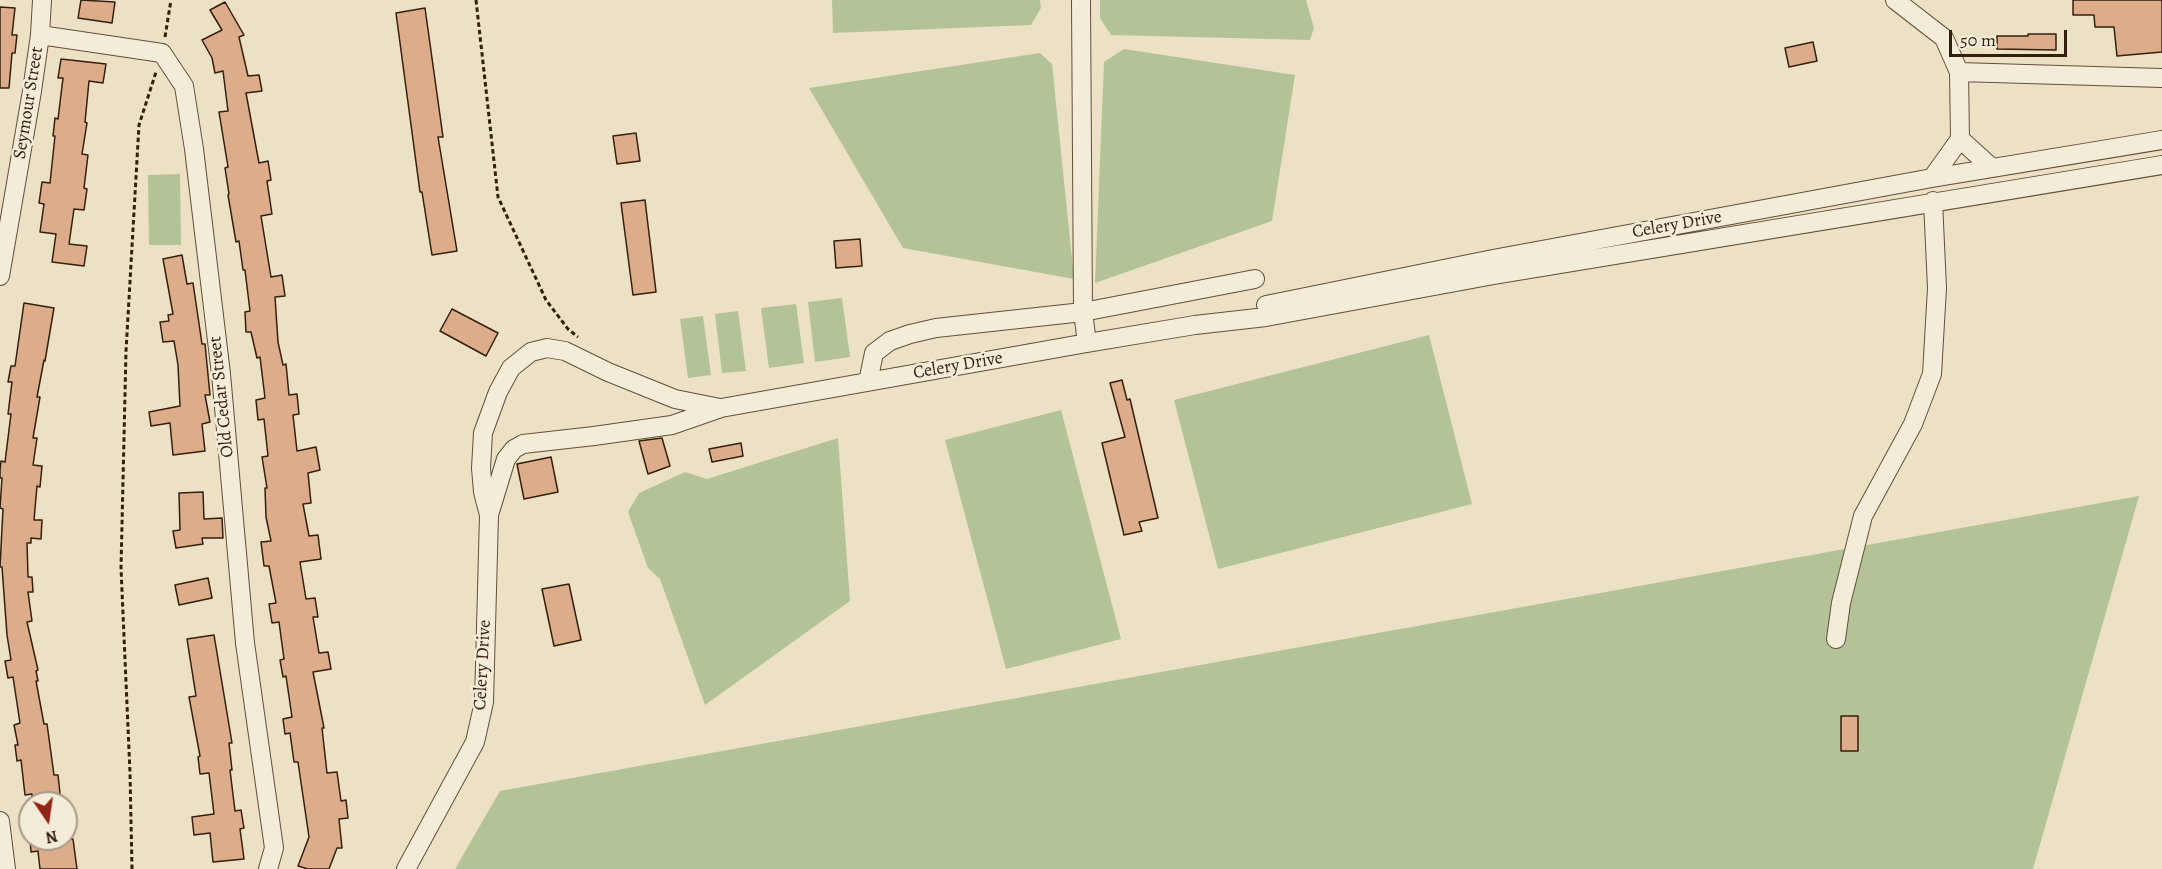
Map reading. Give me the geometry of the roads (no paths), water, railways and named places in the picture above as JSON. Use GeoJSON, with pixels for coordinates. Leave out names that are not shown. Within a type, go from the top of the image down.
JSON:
{"type":"FeatureCollection","features":[{"type":"Feature","properties":{"kind":"street","name":"Seymour Street"},"geometry":{"type":"LineString","coordinates":[[0,276],[8,186],[40,35],[42,0]]}},
{"type":"Feature","properties":{"kind":"street"},"geometry":{"type":"LineString","coordinates":[[1081,0],[1083,312],[1087,343]]}},
{"type":"Feature","properties":{"kind":"street"},"geometry":{"type":"LineString","coordinates":[[1895,0],[1944,38],[1959,72],[1960,139],[1932,178]]}},
{"type":"Feature","properties":{"kind":"street","name":"Old Cedar Street"},"geometry":{"type":"LineString","coordinates":[[40,35],[162,53],[184,86],[194,149],[221,374],[245,644],[274,848],[268,869]]}},
{"type":"Feature","properties":{"kind":"street"},"geometry":{"type":"LineString","coordinates":[[1959,72],[2162,78]]}},
{"type":"Feature","properties":{"kind":"street"},"geometry":{"type":"LineString","coordinates":[[1960,139],[1992,168]]}},
{"type":"Feature","properties":{"kind":"street","name":"Celery Drive"},"geometry":{"type":"LineString","coordinates":[[1195,325],[1264,305],[1482,261],[1932,178],[2162,140]]}},
{"type":"Feature","properties":{"kind":"street","name":"Celery Drive"},"geometry":{"type":"LineString","coordinates":[[406,869],[475,742],[484,702],[489,515],[506,459],[514,449],[523,444],[672,424],[722,408],[1087,343],[1195,325],[1266,317],[1494,275],[2162,165]]}},
{"type":"Feature","properties":{"kind":"street"},"geometry":{"type":"LineString","coordinates":[[1836,639],[1841,603],[1863,516],[1913,424],[1932,375],[1937,288],[1933,201]]}},
{"type":"Feature","properties":{"kind":"street"},"geometry":{"type":"LineString","coordinates":[[868,382],[874,353],[890,341],[910,334],[936,328],[1083,312],[1255,279]]}},
{"type":"Feature","properties":{"kind":"street","name":"Celery Drive"},"geometry":{"type":"LineString","coordinates":[[489,515],[483,492],[481,468],[483,433],[498,392],[511,368],[531,352],[547,348],[565,351],[608,372],[675,399],[722,408]]}},
{"type":"Feature","properties":{"kind":"street"},"geometry":{"type":"LineString","coordinates":[[0,820],[6,869]]}}]}
